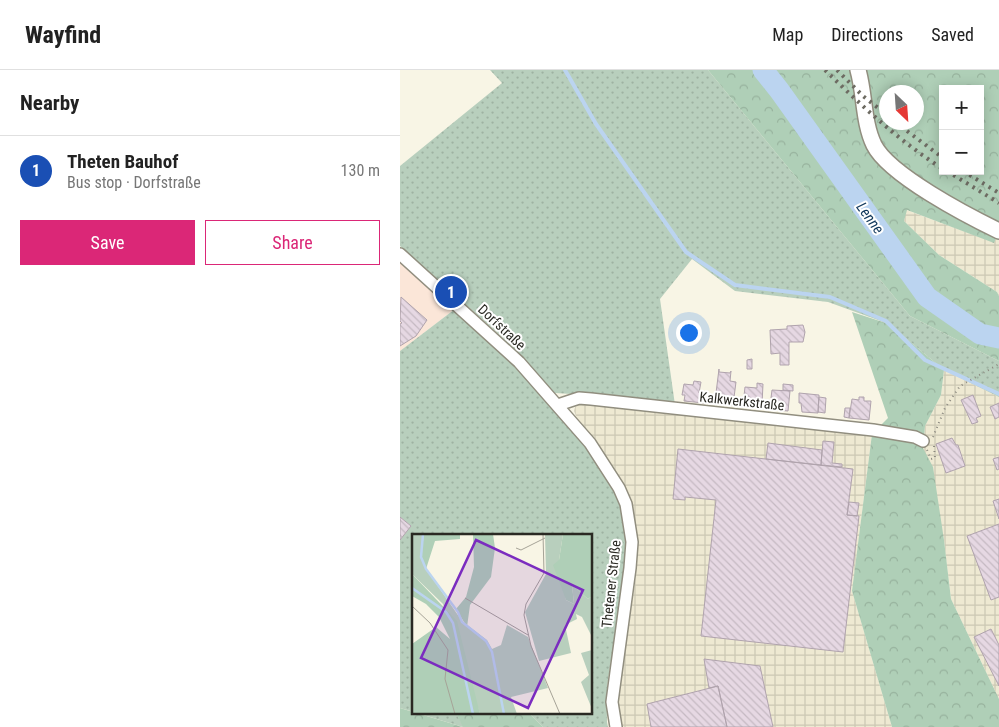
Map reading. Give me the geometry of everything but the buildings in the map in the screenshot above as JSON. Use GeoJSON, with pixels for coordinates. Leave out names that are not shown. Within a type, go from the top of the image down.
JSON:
{"type":"FeatureCollection","features":[{"type":"Feature","properties":{"kind":"main road"},"geometry":{"type":"LineString","coordinates":[[858,70],[868,126],[874,145],[883,158],[894,169],[938,197],[999,231]]}},
{"type":"Feature","properties":{"kind":"street","name":"Dorfstraße"},"geometry":{"type":"LineString","coordinates":[[400,254],[519,362],[558,405]]}},
{"type":"Feature","properties":{"kind":"street","name":"Kalkwerkstraße"},"geometry":{"type":"LineString","coordinates":[[558,405],[579,398],[592,399],[873,430],[914,437],[923,441]]}},
{"type":"Feature","properties":{"kind":"street","name":"Thetener Straße"},"geometry":{"type":"LineString","coordinates":[[558,405],[590,443],[620,488],[626,504],[632,542],[612,702],[616,727]]}},
{"type":"Feature","properties":{"kind":"path"},"geometry":{"type":"LineString","coordinates":[[923,441],[931,459],[935,458],[933,436],[945,408],[960,386],[999,364]]}},
{"type":"Feature","properties":{"kind":"shaded area"},"geometry":{"type":"Polygon","coordinates":[[[906,210],[993,242],[999,230],[999,296],[997,292],[939,255],[904,221],[906,210]]]}},
{"type":"Feature","properties":{"kind":"shaded area"},"geometry":{"type":"Polygon","coordinates":[[[400,260],[455,309],[400,351],[400,260]]]}},
{"type":"Feature","properties":{"kind":"shaded area"},"geometry":{"type":"Polygon","coordinates":[[[944,370],[999,397],[999,699],[951,599],[944,540],[923,448],[925,426],[941,395],[944,370]]]}},
{"type":"Feature","properties":{"kind":"shaded area"},"geometry":{"type":"Polygon","coordinates":[[[584,403],[872,434],[852,591],[892,727],[621,727],[618,694],[636,577],[637,541],[634,517],[626,490],[574,411],[575,407],[584,403]]]}},
{"type":"Feature","properties":{"kind":"green space"},"geometry":{"type":"Polygon","coordinates":[[[490,70],[708,70],[910,316],[999,361],[999,397],[944,370],[889,324],[828,302],[735,291],[692,259],[660,299],[675,405],[604,396],[555,393],[502,337],[400,246],[400,166],[502,83],[490,70]]]}},
{"type":"Feature","properties":{"kind":"green space"},"geometry":{"type":"Polygon","coordinates":[[[708,70],[999,70],[999,230],[994,243],[907,210],[904,221],[939,255],[997,292],[999,296],[999,361],[910,316],[708,70]]]}},
{"type":"Feature","properties":{"kind":"green space"},"geometry":{"type":"Polygon","coordinates":[[[455,309],[529,380],[557,410],[604,470],[619,499],[626,526],[625,565],[621,603],[607,685],[608,727],[543,727],[530,714],[592,714],[592,534],[412,534],[412,711],[400,708],[400,540],[411,526],[400,517],[400,351],[455,309]]]}},
{"type":"Feature","properties":{"kind":"green space"},"geometry":{"type":"Polygon","coordinates":[[[852,312],[889,324],[944,370],[941,395],[925,426],[923,448],[933,467],[951,599],[999,699],[999,727],[892,727],[852,591],[872,434],[888,418],[852,312]]]}},
{"type":"Feature","properties":{"kind":"green space"},"geometry":{"type":"Polygon","coordinates":[[[400,708],[412,712],[412,714],[420,714],[463,727],[400,727],[400,708]]]}},
{"type":"Feature","properties":{"kind":"green space"},"geometry":{"type":"Polygon","coordinates":[[[420,714],[457,714],[463,727],[420,714]]]}},
{"type":"Feature","properties":{"kind":"green space"},"geometry":{"type":"Polygon","coordinates":[[[456,714],[530,714],[543,727],[463,727],[456,714]]]}},
{"type":"Feature","properties":{"kind":"waterway"},"geometry":{"type":"LineString","coordinates":[[565,70],[596,124],[686,252],[735,285],[830,297],[886,321],[925,360],[999,394]]}},
{"type":"Feature","properties":{"kind":"waterway","name":"Lenne"},"geometry":{"type":"LineString","coordinates":[[763,70],[927,297],[980,334],[999,338]]}},
{"type":"Feature","properties":{"kind":"railway"},"geometry":{"type":"LineString","coordinates":[[825,70],[896,135],[939,166]]}},
{"type":"Feature","properties":{"kind":"railway"},"geometry":{"type":"LineString","coordinates":[[837,70],[863,96],[879,109]]}},
{"type":"Feature","properties":{"kind":"railway"},"geometry":{"type":"LineString","coordinates":[[906,130],[939,155]]}},
{"type":"Feature","properties":{"kind":"railway"},"geometry":{"type":"LineString","coordinates":[[954,175],[999,203]]}},
{"type":"Feature","properties":{"kind":"railway"},"geometry":{"type":"LineString","coordinates":[[970,175],[999,193]]}},
{"type":"Feature","properties":{"kind":"place","name":"Theten Bauhof"},"geometry":{"type":"Point","coordinates":[451,292]}}]}
